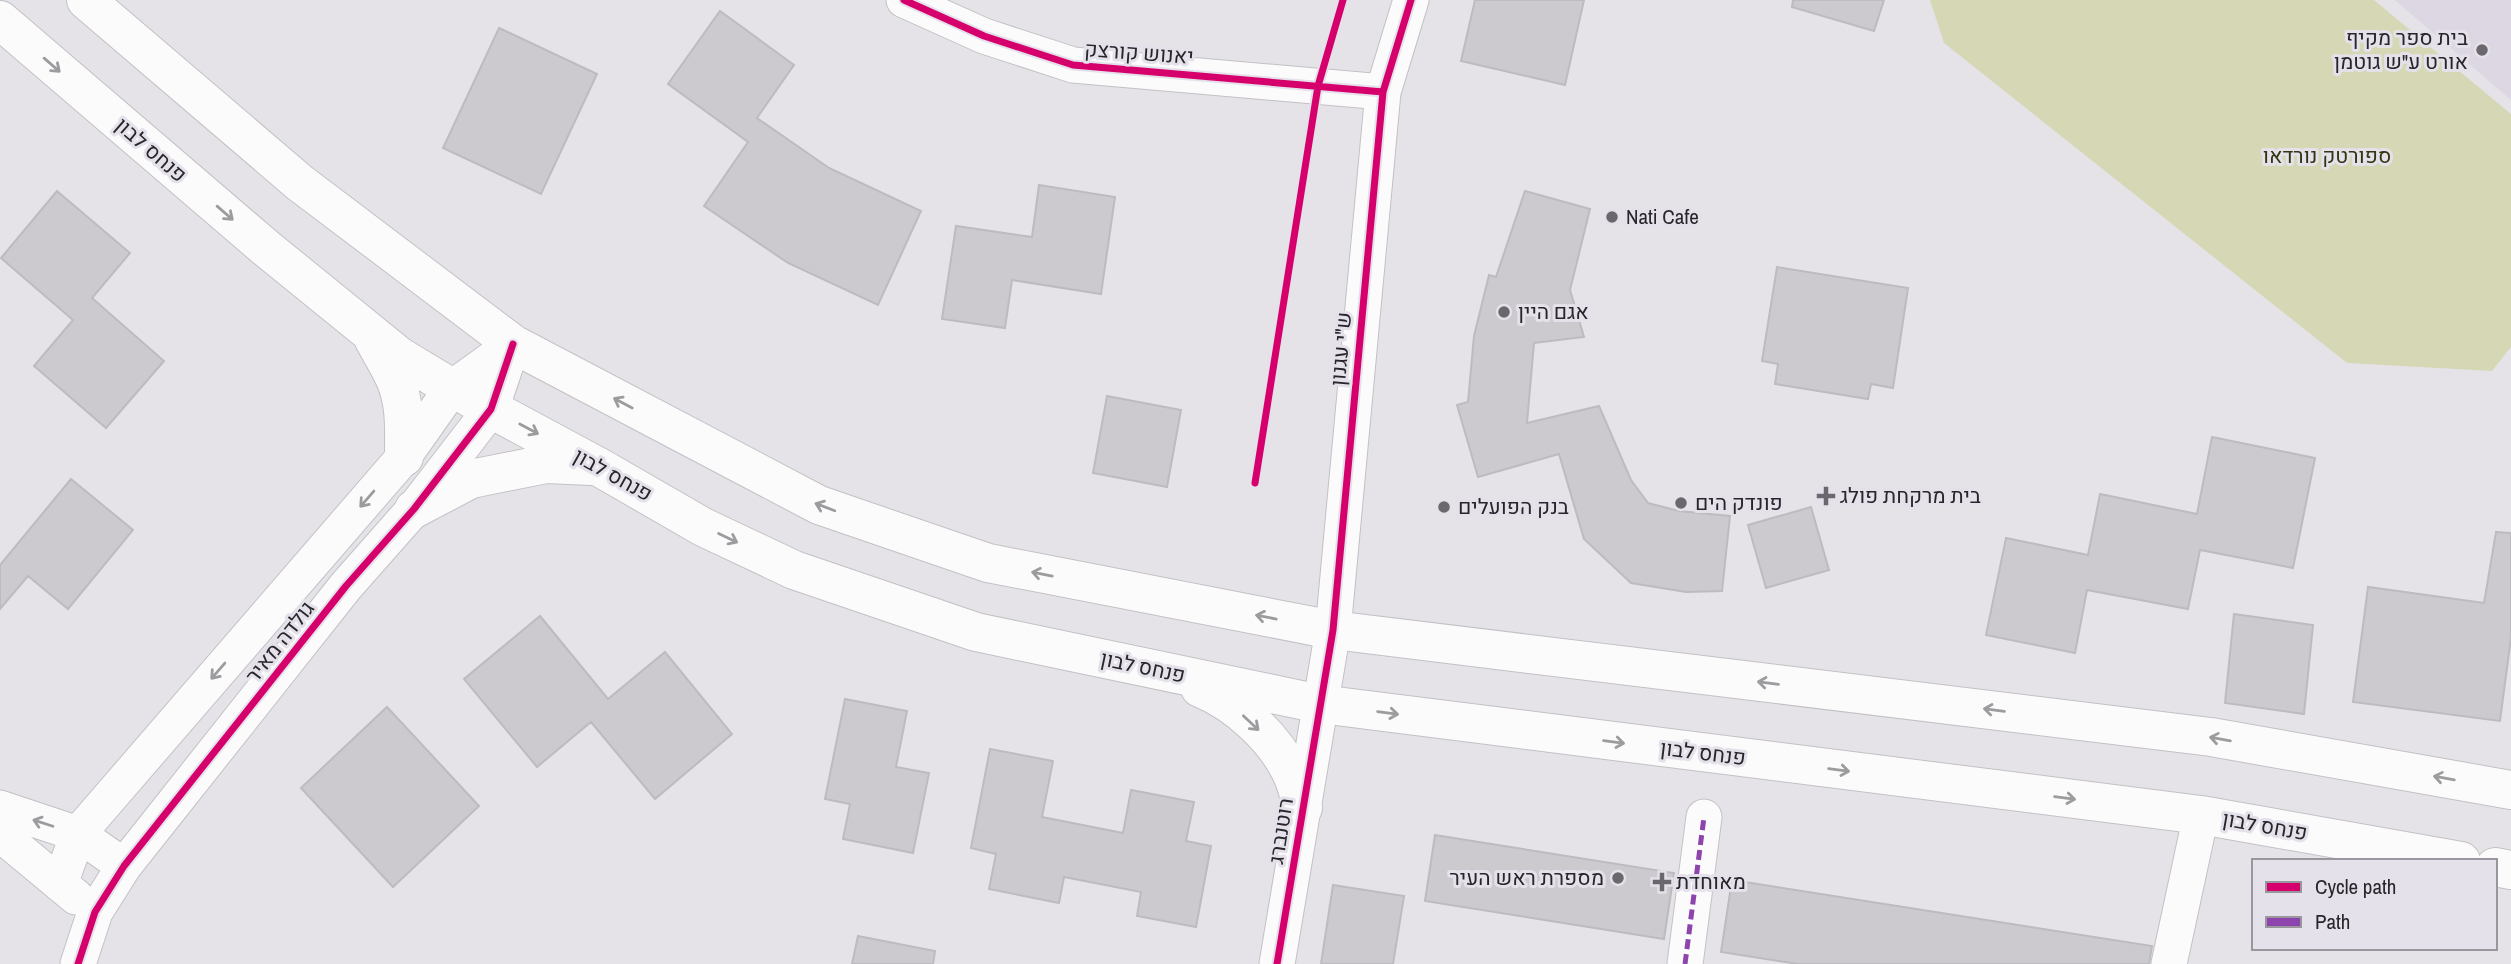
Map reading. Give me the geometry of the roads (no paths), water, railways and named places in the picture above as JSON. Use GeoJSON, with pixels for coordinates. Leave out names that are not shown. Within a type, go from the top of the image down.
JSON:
{"type":"FeatureCollection","features":[{"type":"Feature","properties":{"kind":"main road"},"geometry":{"type":"LineString","coordinates":[[86,0],[300,183],[513,344],[819,505],[988,563],[1333,630],[2211,737],[2511,790]]}},
{"type":"Feature","properties":{"kind":"main road","name":"פנחס לבון"},"geometry":{"type":"LineString","coordinates":[[0,20],[266,248],[399,356],[703,527],[794,570],[976,632],[1320,704],[2201,815],[2450,859]]}},
{"type":"Feature","properties":{"kind":"main road"},"geometry":{"type":"LineString","coordinates":[[369,332],[396,380],[404,425],[404,457]]}},
{"type":"Feature","properties":{"kind":"main road"},"geometry":{"type":"LineString","coordinates":[[414,509],[471,479],[512,469],[546,464],[599,467]]}},
{"type":"Feature","properties":{"kind":"main road"},"geometry":{"type":"LineString","coordinates":[[1149,668],[1213,694],[1248,719],[1275,746],[1292,775],[1303,808]]}},
{"type":"Feature","properties":{"kind":"street","name":"יאנוש קורצק"},"geometry":{"type":"LineString","coordinates":[[904,0],[984,36],[1073,65],[1383,92]]}},
{"type":"Feature","properties":{"kind":"street","name":"ש\"י עגנון"},"geometry":{"type":"LineString","coordinates":[[1320,704],[1333,630],[1383,92],[1411,0]]}},
{"type":"Feature","properties":{"kind":"street","name":"גולדה מאיר"},"geometry":{"type":"LineString","coordinates":[[60,884],[78,834],[404,457],[452,388],[513,344]]}},
{"type":"Feature","properties":{"kind":"street","name":"גולדה מאיר"},"geometry":{"type":"LineString","coordinates":[[78,964],[95,912],[124,866],[346,586],[414,509],[491,409],[513,344]]}},
{"type":"Feature","properties":{"kind":"street"},"geometry":{"type":"LineString","coordinates":[[312,561],[346,586]]}},
{"type":"Feature","properties":{"kind":"street","name":"רוטנברג"},"geometry":{"type":"LineString","coordinates":[[1277,964],[1320,704]]}},
{"type":"Feature","properties":{"kind":"street"},"geometry":{"type":"LineString","coordinates":[[0,808],[78,834],[124,866]]}},
{"type":"Feature","properties":{"kind":"street"},"geometry":{"type":"LineString","coordinates":[[2169,964],[2201,815]]}},
{"type":"Feature","properties":{"kind":"street"},"geometry":{"type":"LineString","coordinates":[[1685,964],[1704,817]]}},
{"type":"Feature","properties":{"kind":"street"},"geometry":{"type":"LineString","coordinates":[[0,834],[95,912]]}},
{"type":"Feature","properties":{"kind":"place","name":"בית ספר מקיף אורט ע\"ש גוטמן"},"geometry":{"type":"Point","coordinates":[2482,50]}},
{"type":"Feature","properties":{"kind":"place","name":"Nati Cafe"},"geometry":{"type":"Point","coordinates":[1612,217]}},
{"type":"Feature","properties":{"kind":"place","name":"אגם היין"},"geometry":{"type":"Point","coordinates":[1504,312]}},
{"type":"Feature","properties":{"kind":"place","name":"בית מרקחת פולג"},"geometry":{"type":"Point","coordinates":[1826,496]}},
{"type":"Feature","properties":{"kind":"place","name":"פונדק הים"},"geometry":{"type":"Point","coordinates":[1681,503]}},
{"type":"Feature","properties":{"kind":"place","name":"בנק הפועלים"},"geometry":{"type":"Point","coordinates":[1444,507]}},
{"type":"Feature","properties":{"kind":"place","name":"מספרת ראש העיר"},"geometry":{"type":"Point","coordinates":[1618,878]}},
{"type":"Feature","properties":{"kind":"place","name":"מאוחדת"},"geometry":{"type":"Point","coordinates":[1662,882]}},
{"type":"Feature","properties":{"kind":"park label","name":"ספורטק נורדאו"},"geometry":{"type":"Point","coordinates":[2327,156]}}]}
